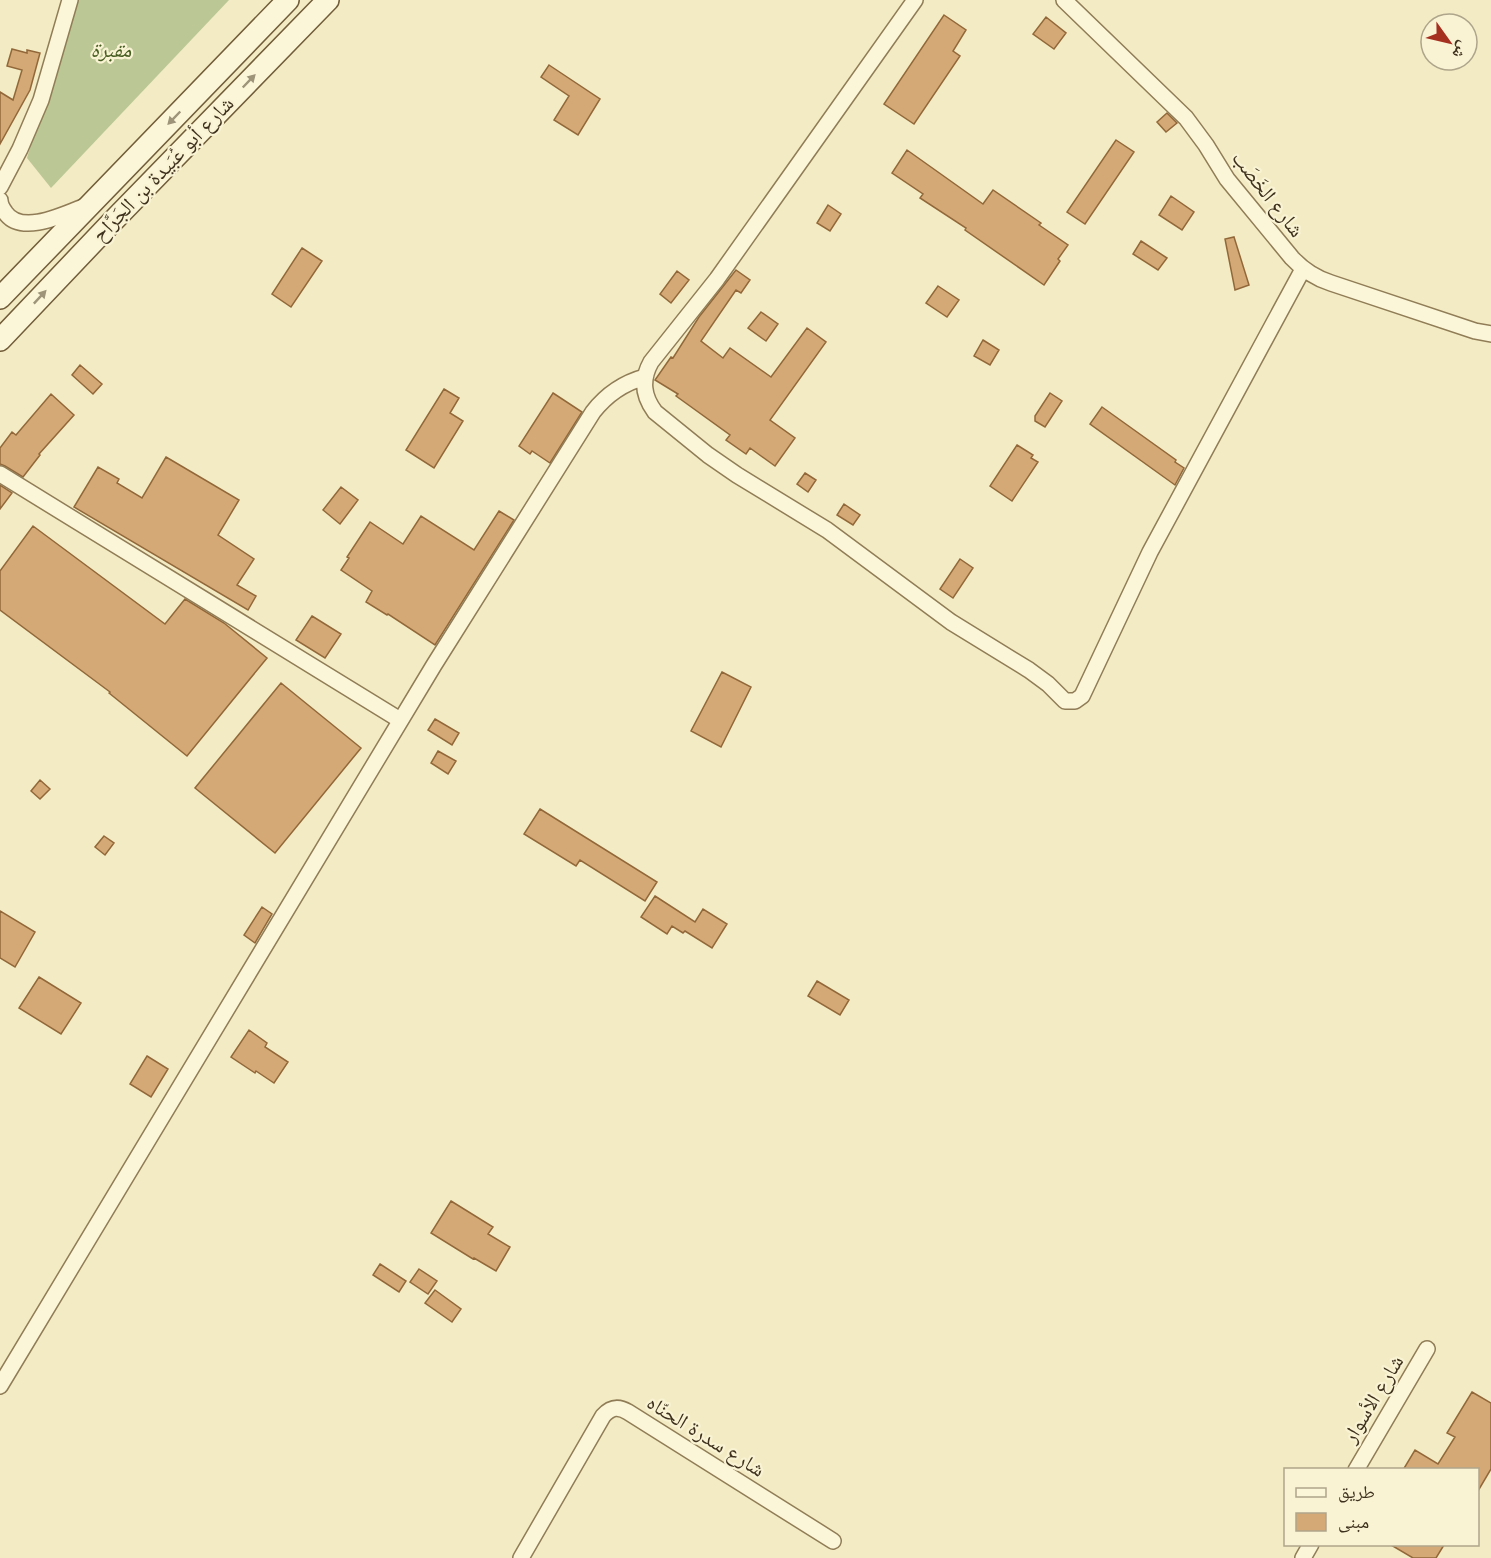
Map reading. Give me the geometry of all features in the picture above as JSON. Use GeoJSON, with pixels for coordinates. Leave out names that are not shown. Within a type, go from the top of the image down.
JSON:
{"type":"FeatureCollection","features":[{"type":"Feature","properties":{"kind":"main road","name":"شارع أبو عُبَيدة بن الجَرَّاح"},"geometry":{"type":"LineString","coordinates":[[0,298],[288,0]]}},
{"type":"Feature","properties":{"kind":"main road","name":"شارع أبو عُبَيدة بن الجَرَّاح"},"geometry":{"type":"LineString","coordinates":[[0,340],[328,0]]}},
{"type":"Feature","properties":{"kind":"street"},"geometry":{"type":"LineString","coordinates":[[0,187],[20,149],[41,100],[70,0]]}},
{"type":"Feature","properties":{"kind":"street"},"geometry":{"type":"LineString","coordinates":[[915,0],[717,279],[651,362],[644,386],[649,404],[655,412],[708,455],[827,530],[951,622],[1029,670],[1065,701],[1075,701],[1082,696],[1150,552],[1303,269]]}},
{"type":"Feature","properties":{"kind":"street","name":"شارع الخَصَب"},"geometry":{"type":"LineString","coordinates":[[1064,0],[1186,118],[1227,179],[1303,269],[1331,284],[1474,331],[1491,334]]}},
{"type":"Feature","properties":{"kind":"street"},"geometry":{"type":"LineString","coordinates":[[0,200],[9,218],[32,224],[91,204]]}},
{"type":"Feature","properties":{"kind":"street"},"geometry":{"type":"LineString","coordinates":[[0,1386],[400,720],[593,412],[614,391],[645,377]]}},
{"type":"Feature","properties":{"kind":"street"},"geometry":{"type":"LineString","coordinates":[[0,474],[400,720]]}},
{"type":"Feature","properties":{"kind":"street","name":"شارع الأسوار"},"geometry":{"type":"LineString","coordinates":[[1357,1468],[1427,1349]]}},
{"type":"Feature","properties":{"kind":"street","name":"شارع سدرة الحنّاه"},"geometry":{"type":"LineString","coordinates":[[521,1558],[603,1416],[617,1408],[628,1412],[833,1541]]}},
{"type":"Feature","properties":{"kind":"green space","name":"مقبرة"},"geometry":{"type":"Polygon","coordinates":[[[73,0],[229,0],[51,188],[27,158],[73,0]]]}},
{"type":"Feature","properties":{"kind":"building"},"geometry":{"type":"Polygon","coordinates":[[[944,15],[966,30],[953,51],[960,56],[914,124],[884,104],[944,15]]]}},
{"type":"Feature","properties":{"kind":"building"},"geometry":{"type":"Polygon","coordinates":[[[1046,17],[1066,33],[1054,49],[1033,34],[1046,17]]]}},
{"type":"Feature","properties":{"kind":"building"},"geometry":{"type":"Polygon","coordinates":[[[12,49],[27,53],[27,50],[40,53],[30,90],[0,144],[0,92],[13,100],[22,70],[7,66],[12,49]]]}},
{"type":"Feature","properties":{"kind":"building"},"geometry":{"type":"Polygon","coordinates":[[[549,65],[600,99],[578,135],[554,120],[569,96],[541,77],[549,65]]]}},
{"type":"Feature","properties":{"kind":"building"},"geometry":{"type":"Polygon","coordinates":[[[1167,113],[1177,123],[1166,132],[1157,122],[1167,113]]]}},
{"type":"Feature","properties":{"kind":"building"},"geometry":{"type":"Polygon","coordinates":[[[1116,140],[1134,152],[1085,224],[1067,212],[1116,140]]]}},
{"type":"Feature","properties":{"kind":"building"},"geometry":{"type":"Polygon","coordinates":[[[907,150],[983,204],[993,190],[1068,245],[1044,285],[965,230],[966,228],[920,198],[923,194],[892,173],[907,150]]]}},
{"type":"Feature","properties":{"kind":"building"},"geometry":{"type":"Polygon","coordinates":[[[1171,196],[1194,212],[1182,230],[1159,215],[1171,196]]]}},
{"type":"Feature","properties":{"kind":"building"},"geometry":{"type":"Polygon","coordinates":[[[828,205],[841,214],[830,231],[817,223],[828,205]]]}},
{"type":"Feature","properties":{"kind":"building"},"geometry":{"type":"Polygon","coordinates":[[[1234,237],[1249,285],[1235,290],[1225,239],[1234,237]]]}},
{"type":"Feature","properties":{"kind":"building"},"geometry":{"type":"Polygon","coordinates":[[[1141,241],[1167,258],[1158,270],[1133,254],[1141,241]]]}},
{"type":"Feature","properties":{"kind":"building"},"geometry":{"type":"Polygon","coordinates":[[[302,248],[322,261],[291,307],[272,294],[302,248]]]}},
{"type":"Feature","properties":{"kind":"building"},"geometry":{"type":"Polygon","coordinates":[[[736,270],[750,280],[741,293],[736,290],[701,341],[723,358],[730,348],[771,377],[807,328],[826,342],[770,420],[795,438],[775,466],[750,448],[746,454],[726,440],[730,435],[676,396],[678,394],[655,380],[671,357],[673,358],[699,317],[736,270]]]}},
{"type":"Feature","properties":{"kind":"building"},"geometry":{"type":"Polygon","coordinates":[[[677,271],[689,280],[671,303],[660,294],[677,271]]]}},
{"type":"Feature","properties":{"kind":"building"},"geometry":{"type":"Polygon","coordinates":[[[938,286],[959,300],[947,317],[926,303],[938,286]]]}},
{"type":"Feature","properties":{"kind":"building"},"geometry":{"type":"Polygon","coordinates":[[[761,312],[778,324],[766,341],[748,328],[761,312]]]}},
{"type":"Feature","properties":{"kind":"building"},"geometry":{"type":"Polygon","coordinates":[[[983,340],[999,350],[990,365],[974,356],[983,340]]]}},
{"type":"Feature","properties":{"kind":"building"},"geometry":{"type":"Polygon","coordinates":[[[80,365],[102,384],[93,394],[72,375],[80,365]]]}},
{"type":"Feature","properties":{"kind":"building"},"geometry":{"type":"Polygon","coordinates":[[[444,389],[459,398],[450,413],[463,421],[434,468],[406,450],[444,389]]]}},
{"type":"Feature","properties":{"kind":"building"},"geometry":{"type":"Polygon","coordinates":[[[553,393],[582,412],[550,463],[532,451],[530,454],[519,446],[553,393]]]}},
{"type":"Feature","properties":{"kind":"building"},"geometry":{"type":"Polygon","coordinates":[[[1050,393],[1062,401],[1045,427],[1035,421],[1035,416],[1050,393]]]}},
{"type":"Feature","properties":{"kind":"building"},"geometry":{"type":"Polygon","coordinates":[[[51,394],[74,415],[39,454],[23,477],[0,464],[0,448],[12,432],[16,435],[51,394]]]}},
{"type":"Feature","properties":{"kind":"building"},"geometry":{"type":"Polygon","coordinates":[[[1102,407],[1184,468],[1175,485],[1090,424],[1102,407]]]}},
{"type":"Feature","properties":{"kind":"building"},"geometry":{"type":"Polygon","coordinates":[[[1017,445],[1033,455],[1031,458],[1038,462],[1012,501],[990,486],[1017,445]]]}},
{"type":"Feature","properties":{"kind":"building"},"geometry":{"type":"Polygon","coordinates":[[[166,457],[239,500],[218,535],[254,559],[237,585],[256,596],[248,610],[74,507],[98,467],[119,479],[117,483],[142,498],[166,457]]]}},
{"type":"Feature","properties":{"kind":"building"},"geometry":{"type":"Polygon","coordinates":[[[805,473],[816,480],[808,492],[797,484],[805,473]]]}},
{"type":"Feature","properties":{"kind":"building"},"geometry":{"type":"Polygon","coordinates":[[[0,485],[12,493],[0,509],[0,485]]]}},
{"type":"Feature","properties":{"kind":"building"},"geometry":{"type":"Polygon","coordinates":[[[341,487],[358,500],[340,524],[323,510],[341,487]]]}},
{"type":"Feature","properties":{"kind":"building"},"geometry":{"type":"Polygon","coordinates":[[[844,504],[860,515],[853,525],[837,515],[844,504]]]}},
{"type":"Feature","properties":{"kind":"building"},"geometry":{"type":"Polygon","coordinates":[[[499,511],[514,520],[435,645],[366,602],[372,591],[341,570],[370,522],[403,544],[421,516],[474,550],[499,511]]]}},
{"type":"Feature","properties":{"kind":"building"},"geometry":{"type":"Polygon","coordinates":[[[33,526],[165,624],[185,599],[224,623],[267,658],[187,756],[110,692],[0,610],[0,571],[33,526]]]}},
{"type":"Feature","properties":{"kind":"building"},"geometry":{"type":"Polygon","coordinates":[[[960,559],[973,568],[953,598],[940,589],[960,559]]]}},
{"type":"Feature","properties":{"kind":"building"},"geometry":{"type":"Polygon","coordinates":[[[312,616],[341,634],[325,658],[296,640],[312,616]]]}},
{"type":"Feature","properties":{"kind":"building"},"geometry":{"type":"Polygon","coordinates":[[[722,672],[751,687],[721,747],[691,731],[722,672]]]}},
{"type":"Feature","properties":{"kind":"building"},"geometry":{"type":"Polygon","coordinates":[[[281,683],[361,748],[275,853],[195,788],[281,683]]]}},
{"type":"Feature","properties":{"kind":"building"},"geometry":{"type":"Polygon","coordinates":[[[435,719],[459,733],[452,745],[428,730],[435,719]]]}},
{"type":"Feature","properties":{"kind":"building"},"geometry":{"type":"Polygon","coordinates":[[[438,751],[456,761],[448,774],[431,763],[438,751]]]}},
{"type":"Feature","properties":{"kind":"building"},"geometry":{"type":"Polygon","coordinates":[[[40,780],[50,789],[40,799],[31,791],[40,780]]]}},
{"type":"Feature","properties":{"kind":"building"},"geometry":{"type":"Polygon","coordinates":[[[540,809],[657,882],[645,901],[580,860],[576,866],[524,834],[540,809]]]}},
{"type":"Feature","properties":{"kind":"building"},"geometry":{"type":"Polygon","coordinates":[[[104,836],[114,843],[105,855],[95,847],[104,836]]]}},
{"type":"Feature","properties":{"kind":"building"},"geometry":{"type":"Polygon","coordinates":[[[655,896],[695,922],[703,909],[727,924],[712,948],[685,931],[683,933],[672,926],[667,934],[641,917],[655,896]]]}},
{"type":"Feature","properties":{"kind":"building"},"geometry":{"type":"Polygon","coordinates":[[[262,907],[272,914],[255,943],[244,935],[262,907]]]}},
{"type":"Feature","properties":{"kind":"building"},"geometry":{"type":"Polygon","coordinates":[[[0,911],[35,932],[15,967],[0,958],[0,911]]]}},
{"type":"Feature","properties":{"kind":"building"},"geometry":{"type":"Polygon","coordinates":[[[39,977],[81,1003],[61,1034],[19,1008],[39,977]]]}},
{"type":"Feature","properties":{"kind":"building"},"geometry":{"type":"Polygon","coordinates":[[[817,981],[849,1000],[840,1015],[808,996],[817,981]]]}},
{"type":"Feature","properties":{"kind":"building"},"geometry":{"type":"Polygon","coordinates":[[[249,1030],[267,1043],[265,1047],[288,1062],[274,1083],[231,1057],[249,1030]]]}},
{"type":"Feature","properties":{"kind":"building"},"geometry":{"type":"Polygon","coordinates":[[[147,1056],[168,1069],[151,1097],[130,1084],[147,1056]]]}},
{"type":"Feature","properties":{"kind":"building"},"geometry":{"type":"Polygon","coordinates":[[[451,1201],[493,1227],[488,1234],[510,1247],[496,1271],[431,1233],[451,1201]]]}},
{"type":"Feature","properties":{"kind":"building"},"geometry":{"type":"Polygon","coordinates":[[[380,1264],[406,1281],[399,1292],[373,1275],[380,1264]]]}},
{"type":"Feature","properties":{"kind":"building"},"geometry":{"type":"Polygon","coordinates":[[[419,1269],[437,1281],[428,1294],[410,1282],[419,1269]]]}},
{"type":"Feature","properties":{"kind":"building"},"geometry":{"type":"Polygon","coordinates":[[[435,1290],[461,1309],[452,1322],[425,1303],[435,1290]]]}},
{"type":"Feature","properties":{"kind":"building"},"geometry":{"type":"Polygon","coordinates":[[[1472,1392],[1491,1403],[1491,1469],[1479,1489],[1479,1468],[1404,1468],[1415,1450],[1438,1464],[1455,1437],[1447,1433],[1472,1392]]]}},
{"type":"Feature","properties":{"kind":"building"},"geometry":{"type":"Polygon","coordinates":[[[1393,1546],[1443,1546],[1436,1558],[1413,1558],[1393,1546]]]}}]}
